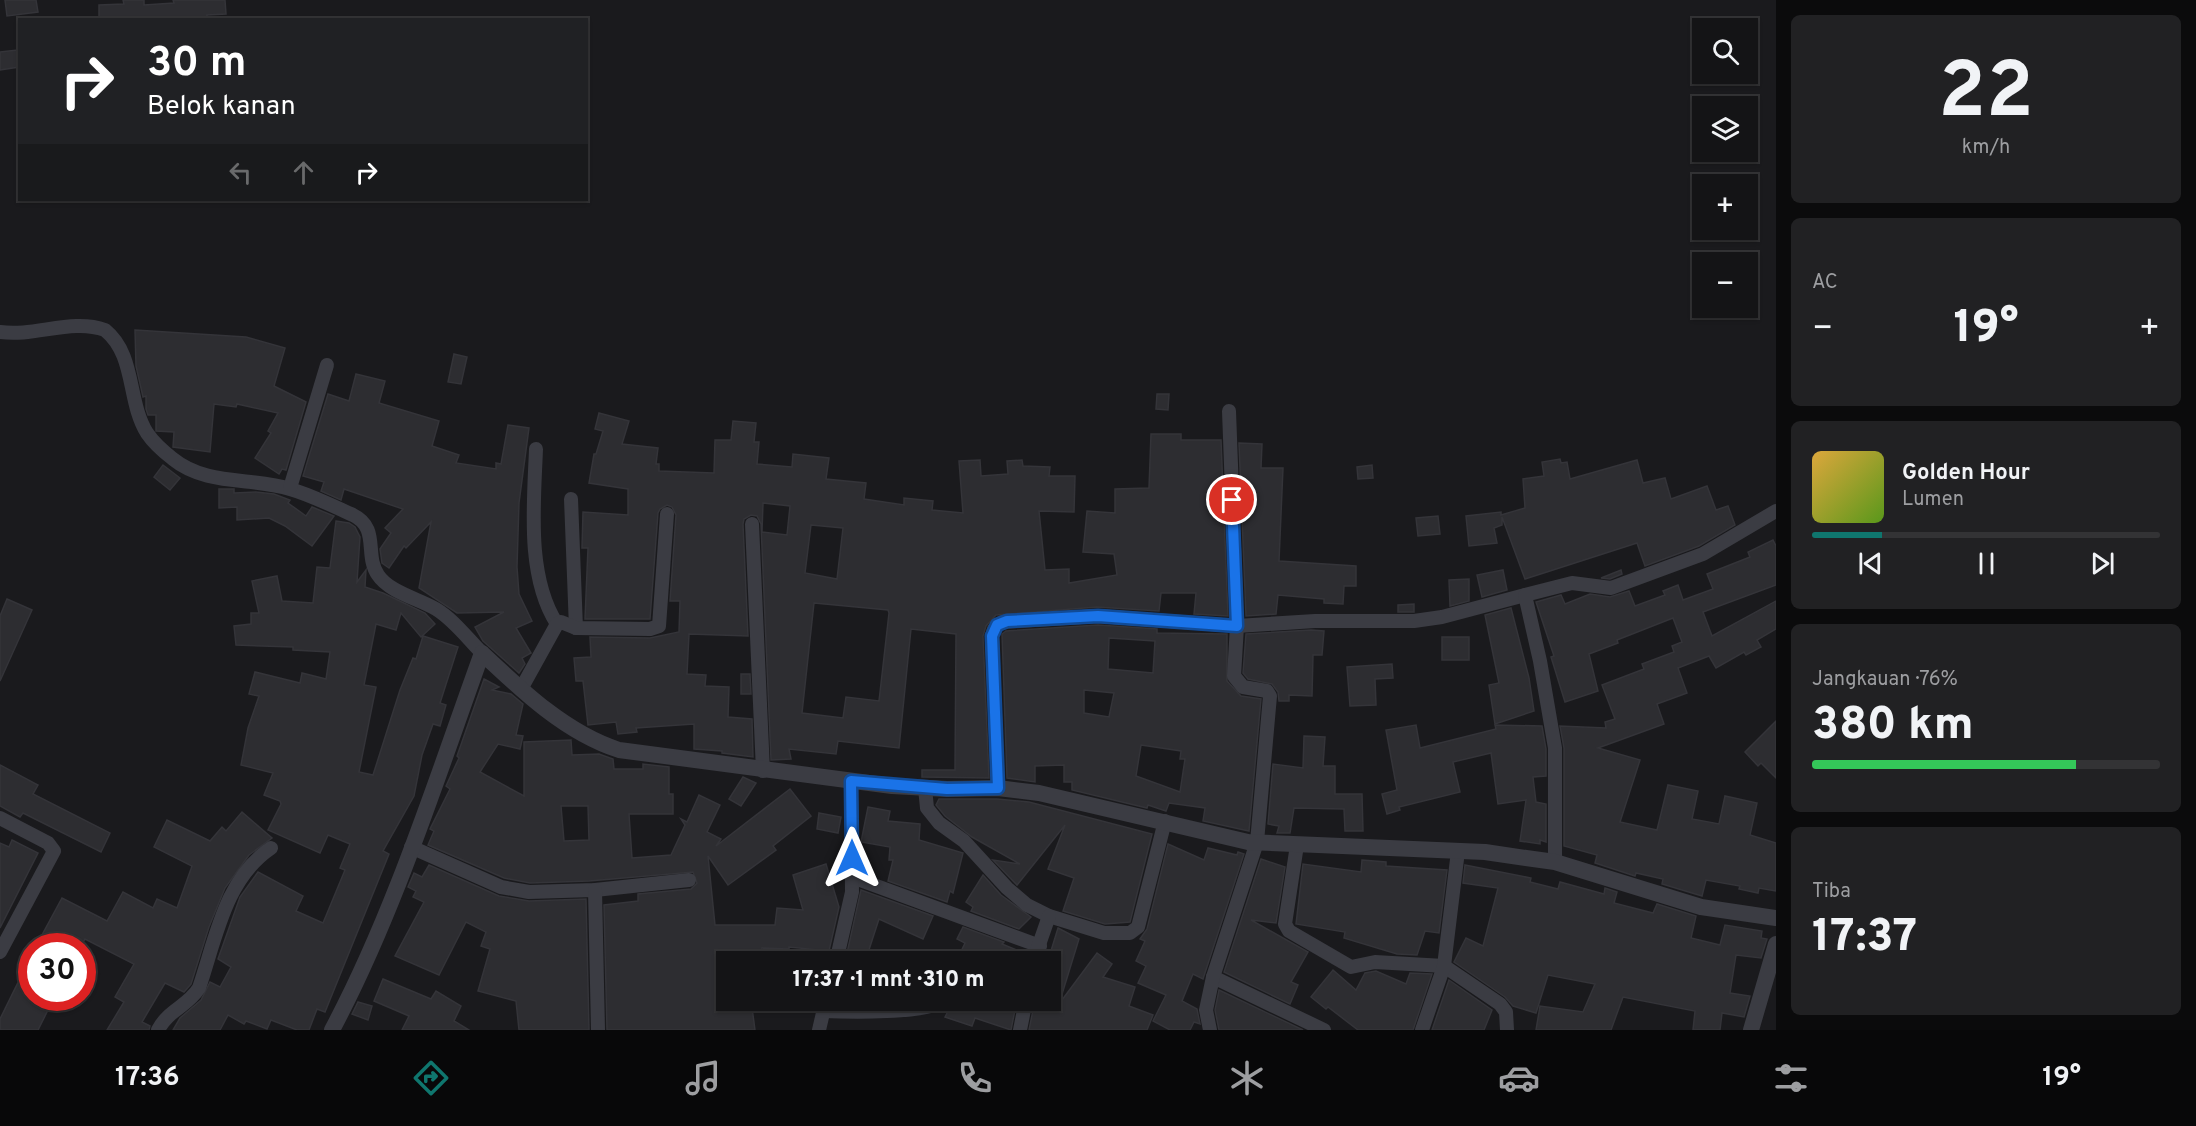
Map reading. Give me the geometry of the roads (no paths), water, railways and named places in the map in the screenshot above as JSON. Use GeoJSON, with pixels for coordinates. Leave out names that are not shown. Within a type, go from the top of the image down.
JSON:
{"type":"FeatureCollection","features":[{"type":"Feature","properties":{"kind":"street"},"geometry":{"type":"LineString","coordinates":[[0,333],[26,333],[86,326],[105,330],[123,354],[147,434],[174,460],[210,477],[290,488],[360,520],[371,535],[372,556],[378,575],[388,584],[437,610],[521,689],[598,743],[619,750],[851,781],[925,788],[998,788],[1066,798],[1165,821],[1220,837],[1257,842],[1458,851],[1556,862],[1684,903],[1776,918]]}},
{"type":"Feature","properties":{"kind":"street"},"geometry":{"type":"LineString","coordinates":[[290,488],[327,365]]}},
{"type":"Feature","properties":{"kind":"street"},"geometry":{"type":"LineString","coordinates":[[1210,1030],[1206,1010],[1213,977],[1257,842],[1270,696],[1267,691],[1243,687],[1236,680],[1237,626],[1228,411]]}},
{"type":"Feature","properties":{"kind":"street"},"geometry":{"type":"LineString","coordinates":[[536,449],[533,537],[545,600],[557,624]]}},
{"type":"Feature","properties":{"kind":"street"},"geometry":{"type":"LineString","coordinates":[[571,499],[576,628]]}},
{"type":"Feature","properties":{"kind":"street"},"geometry":{"type":"LineString","coordinates":[[998,788],[992,636],[997,625],[1007,621],[1098,616],[1237,626],[1315,621],[1414,621],[1572,583],[1611,588],[1703,554],[1776,511]]}},
{"type":"Feature","properties":{"kind":"street"},"geometry":{"type":"LineString","coordinates":[[521,689],[557,624],[561,622],[576,628],[650,629],[659,626],[667,514]]}},
{"type":"Feature","properties":{"kind":"street"},"geometry":{"type":"LineString","coordinates":[[752,524],[763,771]]}},
{"type":"Feature","properties":{"kind":"street"},"geometry":{"type":"LineString","coordinates":[[1525,595],[1540,661],[1554,748],[1556,862]]}},
{"type":"Feature","properties":{"kind":"street"},"geometry":{"type":"LineString","coordinates":[[332,1030],[359,974],[411,847],[482,653]]}},
{"type":"Feature","properties":{"kind":"street"},"geometry":{"type":"LineString","coordinates":[[839,951],[850,904],[852,877],[851,781]]}},
{"type":"Feature","properties":{"kind":"street"},"geometry":{"type":"LineString","coordinates":[[925,788],[927,808],[939,823],[978,855],[1007,888],[1027,905],[1049,916],[1104,933],[1121,934],[1135,930],[1141,921],[1165,821]]}},
{"type":"Feature","properties":{"kind":"street"},"geometry":{"type":"LineString","coordinates":[[0,818],[48,843],[54,851],[0,952]]}},
{"type":"Feature","properties":{"kind":"street"},"geometry":{"type":"LineString","coordinates":[[1297,845],[1285,924],[1289,931],[1351,967],[1386,962],[1444,966],[1500,1004],[1506,1012],[1507,1030]]}},
{"type":"Feature","properties":{"kind":"street"},"geometry":{"type":"LineString","coordinates":[[411,847],[480,879],[516,891],[595,890],[690,880]]}},
{"type":"Feature","properties":{"kind":"street"},"geometry":{"type":"LineString","coordinates":[[158,1030],[170,1012],[190,1000],[199,988],[232,890],[249,865],[271,848]]}},
{"type":"Feature","properties":{"kind":"street"},"geometry":{"type":"LineString","coordinates":[[1422,1030],[1444,966],[1458,851]]}},
{"type":"Feature","properties":{"kind":"street"},"geometry":{"type":"LineString","coordinates":[[852,877],[1040,946]]}},
{"type":"Feature","properties":{"kind":"street"},"geometry":{"type":"LineString","coordinates":[[595,890],[598,1030]]}},
{"type":"Feature","properties":{"kind":"street"},"geometry":{"type":"LineString","coordinates":[[1038,951],[1049,916]]}},
{"type":"Feature","properties":{"kind":"street"},"geometry":{"type":"LineString","coordinates":[[1751,1030],[1776,944]]}},
{"type":"Feature","properties":{"kind":"street"},"geometry":{"type":"LineString","coordinates":[[1213,977],[1324,1030]]}},
{"type":"Feature","properties":{"kind":"street"},"geometry":{"type":"LineString","coordinates":[[819,1030],[823,1011]]}},
{"type":"Feature","properties":{"kind":"street"},"geometry":{"type":"LineString","coordinates":[[864,1011],[882,1011]]}},
{"type":"Feature","properties":{"kind":"street"},"geometry":{"type":"LineString","coordinates":[[1020,1030],[1024,1011]]}}]}
